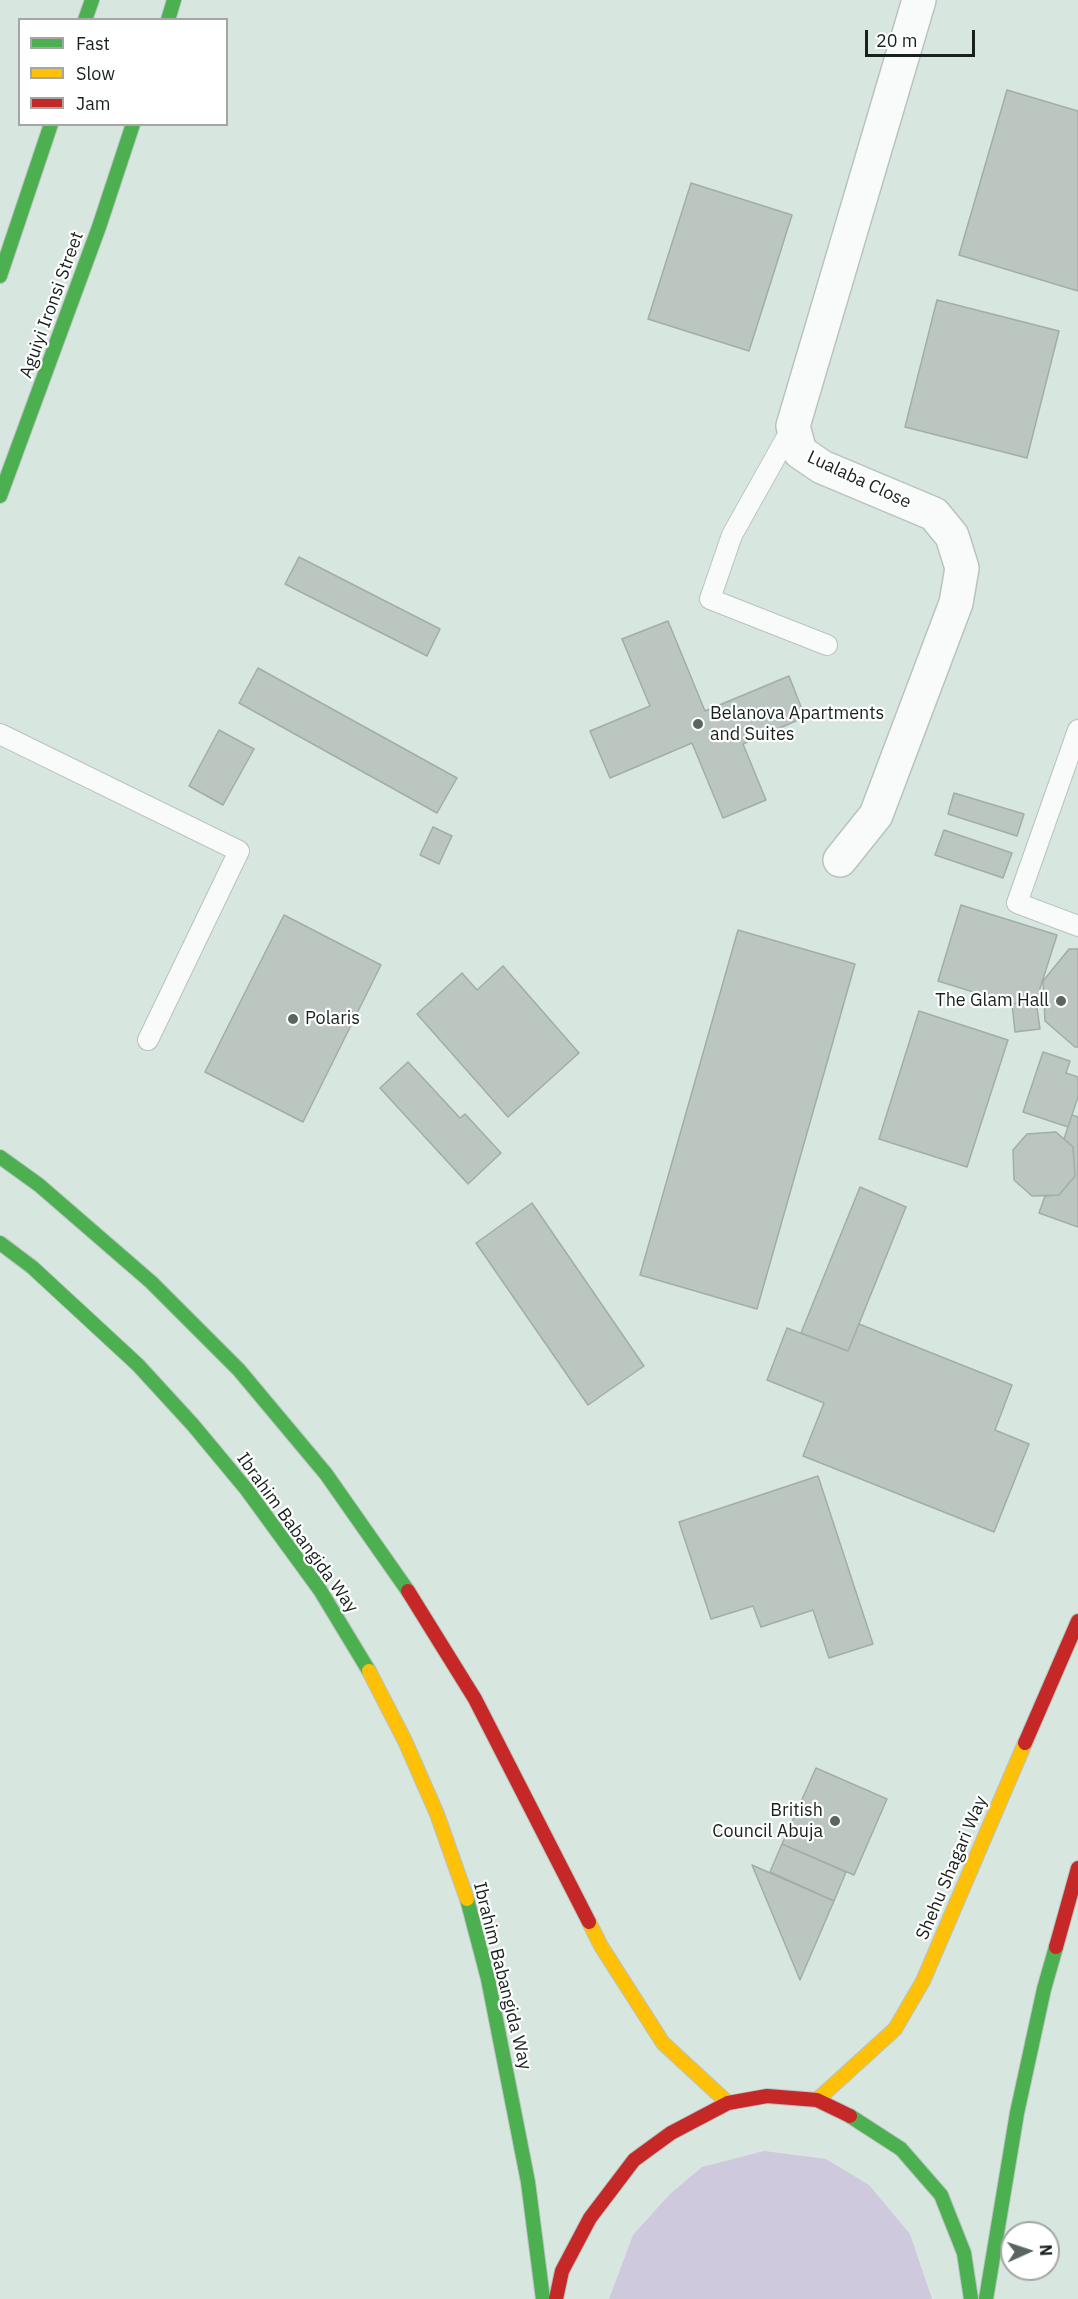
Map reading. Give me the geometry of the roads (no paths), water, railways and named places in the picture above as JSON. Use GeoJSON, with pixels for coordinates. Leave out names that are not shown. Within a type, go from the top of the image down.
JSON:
{"type":"FeatureCollection","features":[{"type":"Feature","properties":{"kind":"main road"},"geometry":{"type":"LineString","coordinates":[[87,18],[92,0]]}},
{"type":"Feature","properties":{"kind":"main road"},"geometry":{"type":"LineString","coordinates":[[169,18],[174,0]]}},
{"type":"Feature","properties":{"kind":"main road"},"geometry":{"type":"LineString","coordinates":[[0,276],[50,126]]}},
{"type":"Feature","properties":{"kind":"main road","name":"Aguiyi Ironsi Street"},"geometry":{"type":"LineString","coordinates":[[0,496],[95,238],[132,126]]}},
{"type":"Feature","properties":{"kind":"main road"},"geometry":{"type":"LineString","coordinates":[[0,1157],[39,1185],[151,1282],[239,1370],[326,1474],[401,1579],[475,1700],[601,1946],[663,2043],[728,2103]]}},
{"type":"Feature","properties":{"kind":"main road","name":"Ibrahim Babangida Way"},"geometry":{"type":"LineString","coordinates":[[0,1243],[32,1267],[138,1365],[193,1425],[247,1490],[320,1590],[365,1664],[405,1741],[437,1814],[466,1896],[488,1979],[528,2182],[543,2299]]}},
{"type":"Feature","properties":{"kind":"main road","name":"Shehu Shagari Way"},"geometry":{"type":"LineString","coordinates":[[817,2100],[895,2029],[923,1980],[1078,1621]]}},
{"type":"Feature","properties":{"kind":"main road"},"geometry":{"type":"LineString","coordinates":[[986,2299],[1027,2067],[1044,1989],[1078,1868]]}},
{"type":"Feature","properties":{"kind":"main road"},"geometry":{"type":"LineString","coordinates":[[556,2299],[562,2271],[590,2218],[634,2160],[671,2133],[728,2103],[767,2096],[817,2100],[861,2121],[902,2149],[941,2195],[964,2253],[971,2299]]}},
{"type":"Feature","properties":{"kind":"street"},"geometry":{"type":"LineString","coordinates":[[793,426],[919,0]]}},
{"type":"Feature","properties":{"kind":"street","name":"Lualaba Close"},"geometry":{"type":"LineString","coordinates":[[793,426],[800,452],[822,467],[934,514],[952,536],[962,568],[956,603],[876,815],[840,860]]}},
{"type":"Feature","properties":{"kind":"lane"},"geometry":{"type":"LineString","coordinates":[[793,426],[732,535],[710,599],[827,645]]}},
{"type":"Feature","properties":{"kind":"lane"},"geometry":{"type":"LineString","coordinates":[[1078,730],[1071,770],[1017,903],[1078,926]]}},
{"type":"Feature","properties":{"kind":"lane"},"geometry":{"type":"LineString","coordinates":[[0,734],[239,850],[148,1040]]}},
{"type":"Feature","properties":{"kind":"place","name":"Belanova Apartments and Suites"},"geometry":{"type":"Point","coordinates":[698,724]}},
{"type":"Feature","properties":{"kind":"place","name":"The Glam Hall"},"geometry":{"type":"Point","coordinates":[1061,1001]}},
{"type":"Feature","properties":{"kind":"place","name":"Polaris"},"geometry":{"type":"Point","coordinates":[293,1019]}},
{"type":"Feature","properties":{"kind":"place","name":"British Council Abuja"},"geometry":{"type":"Point","coordinates":[835,1821]}}]}
